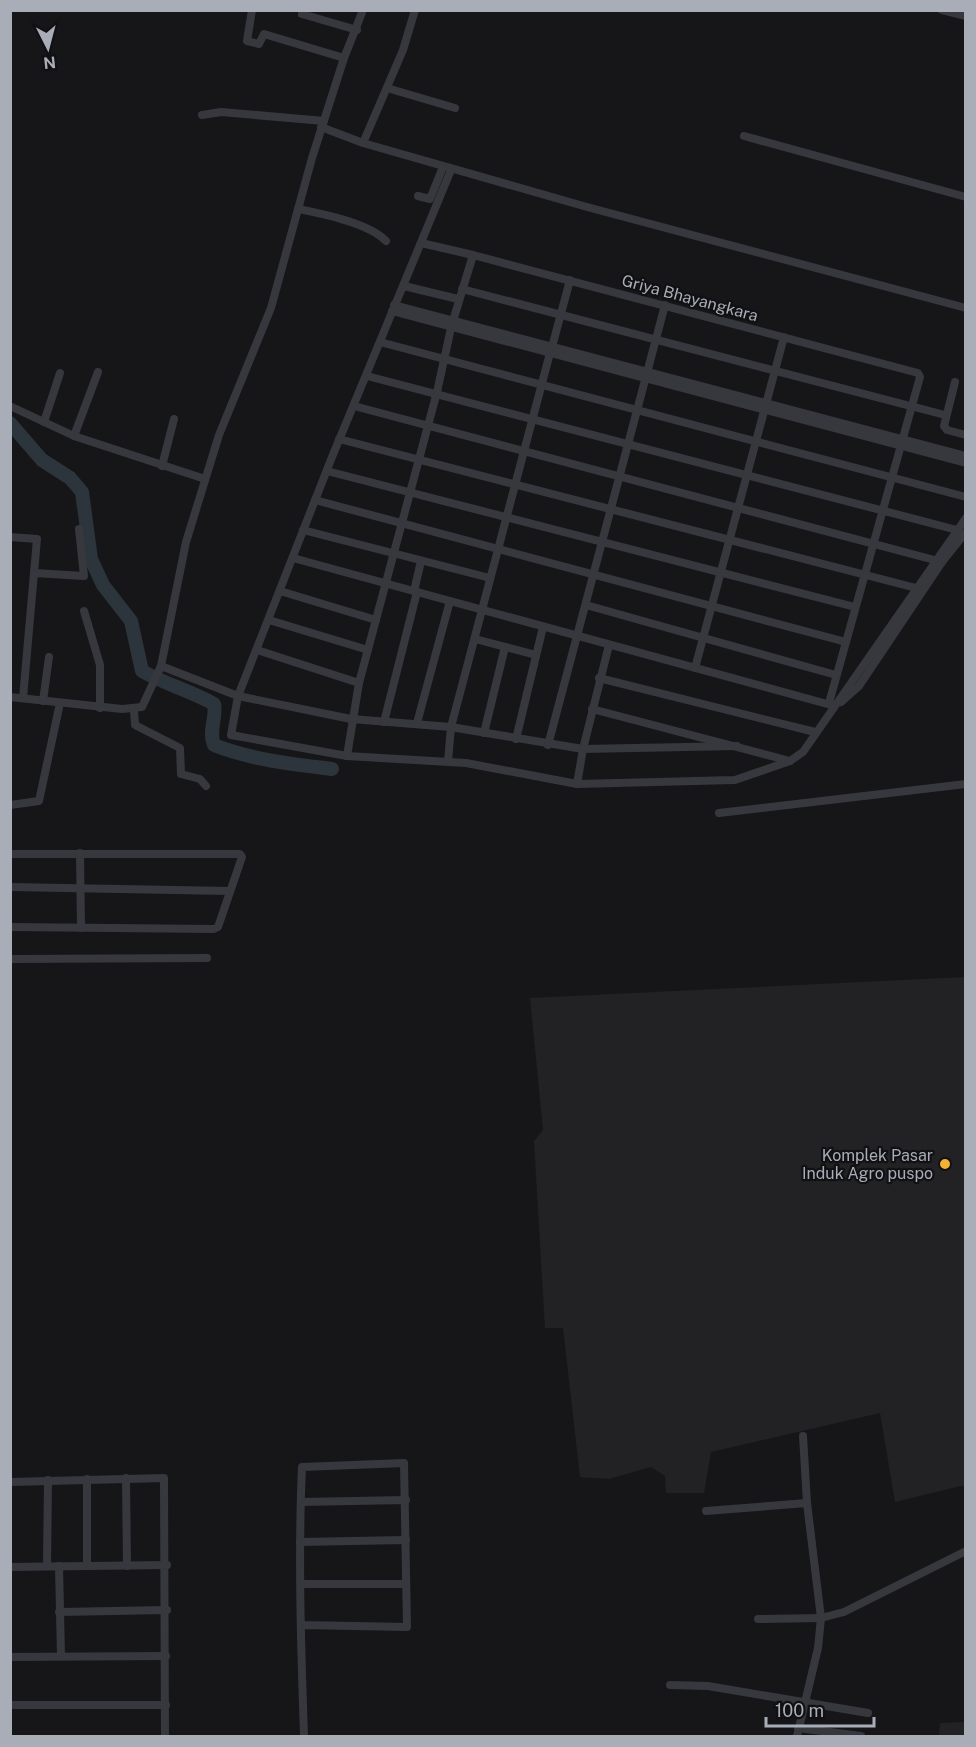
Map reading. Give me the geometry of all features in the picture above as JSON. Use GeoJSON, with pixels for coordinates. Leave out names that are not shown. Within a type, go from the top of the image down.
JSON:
{"type":"FeatureCollection","features":[{"type":"Feature","properties":{"kind":"street"},"geometry":{"type":"LineString","coordinates":[[252,10],[247,40],[259,44],[264,34],[344,58]]}},
{"type":"Feature","properties":{"kind":"street"},"geometry":{"type":"LineString","coordinates":[[10,697],[100,708],[134,710],[144,705],[161,666],[186,542],[205,479],[219,435],[271,308],[322,124],[363,10]]}},
{"type":"Feature","properties":{"kind":"street"},"geometry":{"type":"LineString","coordinates":[[363,143],[407,39],[415,10]]}},
{"type":"Feature","properties":{"kind":"street"},"geometry":{"type":"LineString","coordinates":[[947,11],[966,16]]}},
{"type":"Feature","properties":{"kind":"street"},"geometry":{"type":"LineString","coordinates":[[302,14],[357,30]]}},
{"type":"Feature","properties":{"kind":"street"},"geometry":{"type":"LineString","coordinates":[[387,88],[456,108]]}},
{"type":"Feature","properties":{"kind":"street"},"geometry":{"type":"LineString","coordinates":[[202,115],[221,111],[322,124],[363,143],[447,168],[966,308]]}},
{"type":"Feature","properties":{"kind":"street"},"geometry":{"type":"LineString","coordinates":[[744,136],[966,196]]}},
{"type":"Feature","properties":{"kind":"street"},"geometry":{"type":"LineString","coordinates":[[418,195],[430,199],[447,168]]}},
{"type":"Feature","properties":{"kind":"street"},"geometry":{"type":"LineString","coordinates":[[447,168],[404,286],[339,439],[238,696],[231,735],[347,756],[448,761],[577,784],[735,780],[790,761],[803,752],[916,588],[939,561]]}},
{"type":"Feature","properties":{"kind":"street"},"geometry":{"type":"LineString","coordinates":[[298,209],[324,214],[377,231],[386,241]]}},
{"type":"Feature","properties":{"kind":"street","name":"Griya Bhayangkara"},"geometry":{"type":"LineString","coordinates":[[421,243],[916,372],[920,377],[913,406]]}},
{"type":"Feature","properties":{"kind":"street"},"geometry":{"type":"LineString","coordinates":[[347,756],[351,718],[359,683],[446,358],[458,299],[473,255]]}},
{"type":"Feature","properties":{"kind":"street"},"geometry":{"type":"LineString","coordinates":[[448,761],[451,727],[505,517],[525,451],[570,280]]}},
{"type":"Feature","properties":{"kind":"street"},"geometry":{"type":"LineString","coordinates":[[404,286],[458,299]]}},
{"type":"Feature","properties":{"kind":"street"},"geometry":{"type":"LineString","coordinates":[[462,289],[657,338],[945,416]]}},
{"type":"Feature","properties":{"kind":"street"},"geometry":{"type":"LineString","coordinates":[[548,745],[639,410],[665,305]]}},
{"type":"Feature","properties":{"kind":"street"},"geometry":{"type":"LineString","coordinates":[[393,308],[765,406],[966,463]]}},
{"type":"Feature","properties":{"kind":"street"},"geometry":{"type":"LineString","coordinates":[[695,668],[784,337]]}},
{"type":"Feature","properties":{"kind":"street"},"geometry":{"type":"LineString","coordinates":[[380,342],[966,497]]}},
{"type":"Feature","properties":{"kind":"street"},"geometry":{"type":"LineString","coordinates":[[74,435],[99,372]]}},
{"type":"Feature","properties":{"kind":"street"},"geometry":{"type":"LineString","coordinates":[[44,422],[60,373]]}},
{"type":"Feature","properties":{"kind":"street"},"geometry":{"type":"LineString","coordinates":[[367,376],[437,392],[961,531]]}},
{"type":"Feature","properties":{"kind":"street"},"geometry":{"type":"LineString","coordinates":[[955,382],[945,416],[945,428],[966,435]]}},
{"type":"Feature","properties":{"kind":"street"},"geometry":{"type":"LineString","coordinates":[[354,406],[739,506],[939,561]]}},
{"type":"Feature","properties":{"kind":"street"},"geometry":{"type":"LineString","coordinates":[[833,706],[836,675],[913,406]]}},
{"type":"Feature","properties":{"kind":"street"},"geometry":{"type":"LineString","coordinates":[[12,407],[74,435],[205,479]]}},
{"type":"Feature","properties":{"kind":"street"},"geometry":{"type":"LineString","coordinates":[[162,466],[174,419]]}},
{"type":"Feature","properties":{"kind":"street"},"geometry":{"type":"LineString","coordinates":[[339,439],[516,482],[610,510],[916,588]]}},
{"type":"Feature","properties":{"kind":"street"},"geometry":{"type":"LineString","coordinates":[[903,444],[966,456]]}},
{"type":"Feature","properties":{"kind":"street"},"geometry":{"type":"LineString","coordinates":[[327,471],[855,607]]}},
{"type":"Feature","properties":{"kind":"street"},"geometry":{"type":"LineString","coordinates":[[315,500],[846,642]]}},
{"type":"Feature","properties":{"kind":"street"},"geometry":{"type":"LineString","coordinates":[[833,706],[859,686],[939,561],[961,531],[966,518]]}},
{"type":"Feature","properties":{"kind":"street"},"geometry":{"type":"LineString","coordinates":[[34,573],[84,576],[79,529]]}},
{"type":"Feature","properties":{"kind":"street"},"geometry":{"type":"LineString","coordinates":[[303,530],[490,578]]}},
{"type":"Feature","properties":{"kind":"street"},"geometry":{"type":"LineString","coordinates":[[10,537],[37,539],[23,698]]}},
{"type":"Feature","properties":{"kind":"street"},"geometry":{"type":"LineString","coordinates":[[293,558],[833,706]]}},
{"type":"Feature","properties":{"kind":"street"},"geometry":{"type":"LineString","coordinates":[[384,722],[416,592],[421,561]]}},
{"type":"Feature","properties":{"kind":"street"},"geometry":{"type":"LineString","coordinates":[[280,591],[376,620]]}},
{"type":"Feature","properties":{"kind":"street"},"geometry":{"type":"LineString","coordinates":[[417,723],[450,601]]}},
{"type":"Feature","properties":{"kind":"street"},"geometry":{"type":"LineString","coordinates":[[586,604],[836,675]]}},
{"type":"Feature","properties":{"kind":"street"},"geometry":{"type":"LineString","coordinates":[[84,611],[92,631],[100,665],[100,708]]}},
{"type":"Feature","properties":{"kind":"street"},"geometry":{"type":"LineString","coordinates":[[268,620],[368,650]]}},
{"type":"Feature","properties":{"kind":"street"},"geometry":{"type":"LineString","coordinates":[[516,739],[543,627]]}},
{"type":"Feature","properties":{"kind":"street"},"geometry":{"type":"LineString","coordinates":[[475,639],[536,655]]}},
{"type":"Feature","properties":{"kind":"street"},"geometry":{"type":"LineString","coordinates":[[577,784],[599,678],[609,645]]}},
{"type":"Feature","properties":{"kind":"street"},"geometry":{"type":"LineString","coordinates":[[484,733],[505,647]]}},
{"type":"Feature","properties":{"kind":"street"},"geometry":{"type":"LineString","coordinates":[[257,650],[359,683]]}},
{"type":"Feature","properties":{"kind":"street"},"geometry":{"type":"LineString","coordinates":[[43,701],[49,657]]}},
{"type":"Feature","properties":{"kind":"street"},"geometry":{"type":"LineString","coordinates":[[161,666],[238,696],[351,718],[451,727],[548,745],[583,749],[737,746]]}},
{"type":"Feature","properties":{"kind":"street"},"geometry":{"type":"LineString","coordinates":[[599,678],[815,732]]}},
{"type":"Feature","properties":{"kind":"street"},"geometry":{"type":"LineString","coordinates":[[10,805],[39,801],[60,703]]}},
{"type":"Feature","properties":{"kind":"street"},"geometry":{"type":"LineString","coordinates":[[592,709],[790,761]]}},
{"type":"Feature","properties":{"kind":"street"},"geometry":{"type":"LineString","coordinates":[[134,710],[135,725],[180,748],[180,774],[200,779],[206,786]]}},
{"type":"Feature","properties":{"kind":"street"},"geometry":{"type":"LineString","coordinates":[[719,813],[966,784]]}},
{"type":"Feature","properties":{"kind":"street"},"geometry":{"type":"LineString","coordinates":[[80,853],[81,928]]}},
{"type":"Feature","properties":{"kind":"street"},"geometry":{"type":"LineString","coordinates":[[10,854],[240,854],[242,856],[218,927],[214,929],[10,927]]}},
{"type":"Feature","properties":{"kind":"street"},"geometry":{"type":"LineString","coordinates":[[10,887],[230,891]]}},
{"type":"Feature","properties":{"kind":"street"},"geometry":{"type":"LineString","coordinates":[[10,959],[207,958]]}},
{"type":"Feature","properties":{"kind":"street"},"geometry":{"type":"LineString","coordinates":[[803,1436],[807,1503],[821,1618],[818,1648],[798,1732],[861,1737]]}},
{"type":"Feature","properties":{"kind":"street"},"geometry":{"type":"LineString","coordinates":[[301,1625],[407,1627],[404,1463],[303,1465],[300,1542],[302,1584],[301,1625],[304,1737]]}},
{"type":"Feature","properties":{"kind":"street"},"geometry":{"type":"LineString","coordinates":[[126,1478],[127,1566]]}},
{"type":"Feature","properties":{"kind":"street"},"geometry":{"type":"LineString","coordinates":[[10,1482],[165,1478],[167,1565],[165,1737]]}},
{"type":"Feature","properties":{"kind":"street"},"geometry":{"type":"LineString","coordinates":[[87,1479],[87,1566]]}},
{"type":"Feature","properties":{"kind":"street"},"geometry":{"type":"LineString","coordinates":[[47,1566],[48,1480]]}},
{"type":"Feature","properties":{"kind":"street"},"geometry":{"type":"LineString","coordinates":[[301,1502],[406,1500]]}},
{"type":"Feature","properties":{"kind":"street"},"geometry":{"type":"LineString","coordinates":[[706,1511],[807,1503]]}},
{"type":"Feature","properties":{"kind":"street"},"geometry":{"type":"LineString","coordinates":[[300,1542],[406,1540]]}},
{"type":"Feature","properties":{"kind":"street"},"geometry":{"type":"LineString","coordinates":[[758,1619],[821,1618],[867,1602],[966,1551]]}},
{"type":"Feature","properties":{"kind":"street"},"geometry":{"type":"LineString","coordinates":[[10,1567],[167,1565]]}},
{"type":"Feature","properties":{"kind":"street"},"geometry":{"type":"LineString","coordinates":[[59,1566],[61,1656]]}},
{"type":"Feature","properties":{"kind":"street"},"geometry":{"type":"LineString","coordinates":[[302,1584],[406,1584]]}},
{"type":"Feature","properties":{"kind":"street"},"geometry":{"type":"LineString","coordinates":[[60,1612],[167,1610]]}},
{"type":"Feature","properties":{"kind":"street"},"geometry":{"type":"LineString","coordinates":[[10,1657],[166,1656]]}},
{"type":"Feature","properties":{"kind":"street"},"geometry":{"type":"LineString","coordinates":[[670,1685],[708,1686],[868,1713]]}},
{"type":"Feature","properties":{"kind":"street"},"geometry":{"type":"LineString","coordinates":[[10,1705],[166,1705]]}},
{"type":"Feature","properties":{"kind":"shaded area"},"geometry":{"type":"Polygon","coordinates":[[[965,977],[965,1485],[895,1502],[880,1413],[711,1452],[704,1493],[666,1493],[665,1476],[651,1467],[609,1479],[580,1477],[563,1328],[545,1328],[534,1141],[543,1130],[530,998],[965,977]]]}},
{"type":"Feature","properties":{"kind":"shaded area"},"geometry":{"type":"Polygon","coordinates":[[[965,1722],[965,1736],[939,1736],[940,1723],[965,1722]]]}},
{"type":"Feature","properties":{"kind":"waterway"},"geometry":{"type":"LineString","coordinates":[[10,423],[42,460],[70,478],[82,492],[91,559],[103,585],[131,621],[142,671],[214,704],[212,735],[214,745],[257,758],[332,769]]}},
{"type":"Feature","properties":{"kind":"place","name":"Komplek Pasar Induk Agro puspo"},"geometry":{"type":"Point","coordinates":[945,1164]}}]}
